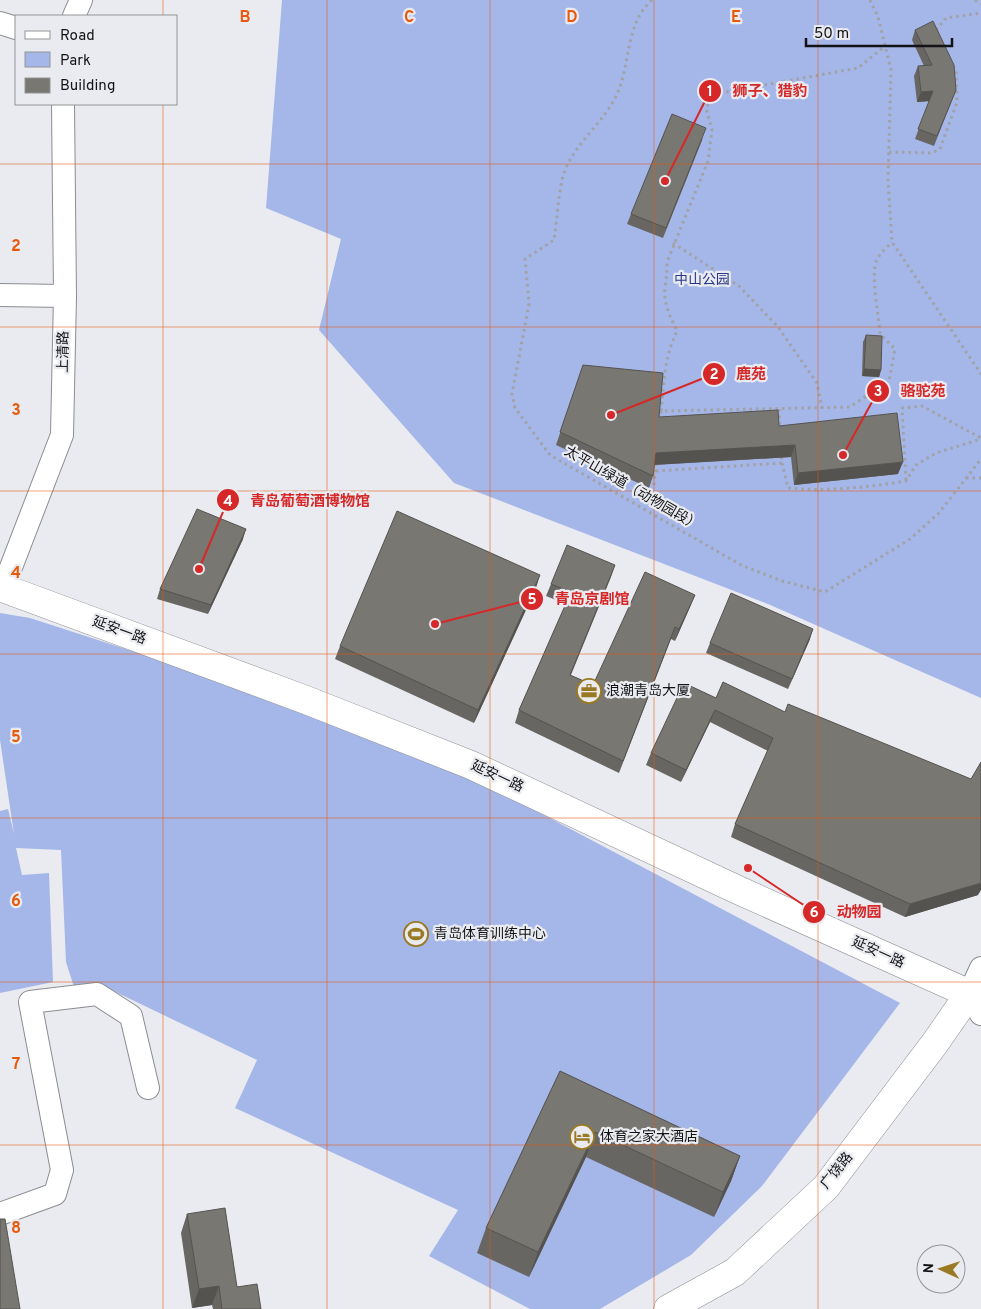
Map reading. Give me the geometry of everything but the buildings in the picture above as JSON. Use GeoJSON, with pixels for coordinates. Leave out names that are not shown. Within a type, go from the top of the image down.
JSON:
{"type":"FeatureCollection","features":[{"type":"Feature","properties":{"kind":"main road","name":"延安一路"},"geometry":{"type":"LineString","coordinates":[[2,588],[306,700],[472,764],[977,1002]]}},
{"type":"Feature","properties":{"kind":"main road","name":"广饶路"},"geometry":{"type":"LineString","coordinates":[[668,1309],[735,1272],[826,1187],[935,1042],[977,1002]]}},
{"type":"Feature","properties":{"kind":"street"},"geometry":{"type":"LineString","coordinates":[[74,15],[81,0]]}},
{"type":"Feature","properties":{"kind":"street"},"geometry":{"type":"LineString","coordinates":[[0,23],[15,28]]}},
{"type":"Feature","properties":{"kind":"street","name":"上清路"},"geometry":{"type":"LineString","coordinates":[[2,588],[62,435],[65,296],[64,105]]}},
{"type":"Feature","properties":{"kind":"street"},"geometry":{"type":"LineString","coordinates":[[0,295],[65,296]]}},
{"type":"Feature","properties":{"kind":"street"},"geometry":{"type":"LineString","coordinates":[[977,1002],[981,968]]}},
{"type":"Feature","properties":{"kind":"street"},"geometry":{"type":"LineString","coordinates":[[0,1214],[55,1194],[62,1170],[30,1002],[97,994],[130,1016],[148,1088]]}},
{"type":"Feature","properties":{"kind":"path","name":"太平山绿道（动物园段）"},"geometry":{"type":"LineString","coordinates":[[652,0],[643,8],[633,28],[629,55],[618,93],[606,115],[575,152],[562,179],[554,240],[524,259],[529,304],[512,394],[516,408],[550,455],[741,565],[782,580],[826,592],[910,539],[939,513],[966,478]]}},
{"type":"Feature","properties":{"kind":"path"},"geometry":{"type":"LineString","coordinates":[[870,0],[878,16],[891,70],[888,180],[892,242],[981,374]]}},
{"type":"Feature","properties":{"kind":"path"},"geometry":{"type":"LineString","coordinates":[[975,0],[981,4]]}},
{"type":"Feature","properties":{"kind":"path"},"geometry":{"type":"LineString","coordinates":[[939,37],[935,30],[946,18],[981,13]]}},
{"type":"Feature","properties":{"kind":"path"},"geometry":{"type":"LineString","coordinates":[[660,428],[664,366],[667,351],[677,331],[670,318],[664,290],[668,278],[667,262],[708,161],[712,130],[706,108],[715,94],[858,68],[885,46]]}},
{"type":"Feature","properties":{"kind":"path"},"geometry":{"type":"LineString","coordinates":[[889,152],[932,154],[940,149],[957,102],[956,73],[953,65]]}},
{"type":"Feature","properties":{"kind":"path"},"geometry":{"type":"LineString","coordinates":[[661,411],[850,407],[889,382],[895,349],[880,334],[878,306],[872,272],[877,259],[892,242]]}},
{"type":"Feature","properties":{"kind":"path"},"geometry":{"type":"LineString","coordinates":[[673,244],[739,286],[778,327],[817,383],[822,408]]}},
{"type":"Feature","properties":{"kind":"path"},"geometry":{"type":"LineString","coordinates":[[906,481],[902,408],[922,406],[981,438]]}},
{"type":"Feature","properties":{"kind":"path"},"geometry":{"type":"LineString","coordinates":[[779,409],[780,436]]}},
{"type":"Feature","properties":{"kind":"path"},"geometry":{"type":"LineString","coordinates":[[906,481],[916,465],[936,454],[981,438]]}},
{"type":"Feature","properties":{"kind":"path"},"geometry":{"type":"LineString","coordinates":[[781,445],[782,463],[788,488],[804,490],[906,481]]}},
{"type":"Feature","properties":{"kind":"path"},"geometry":{"type":"LineString","coordinates":[[654,485],[657,454]]}},
{"type":"Feature","properties":{"kind":"path"},"geometry":{"type":"LineString","coordinates":[[966,478],[981,459]]}},
{"type":"Feature","properties":{"kind":"path"},"geometry":{"type":"LineString","coordinates":[[656,471],[782,463]]}},
{"type":"Feature","properties":{"kind":"path"},"geometry":{"type":"LineString","coordinates":[[966,478],[981,478]]}},
{"type":"Feature","properties":{"kind":"green space","name":"中山公园"},"geometry":{"type":"Polygon","coordinates":[[[282,0],[981,0],[981,698],[768,604],[454,483],[319,330],[341,239],[266,208],[282,0]]]}},
{"type":"Feature","properties":{"kind":"green space","name":"青岛体育训练中心"},"geometry":{"type":"Polygon","coordinates":[[[0,613],[30,618],[212,677],[468,775],[900,1003],[762,1186],[691,1255],[600,1309],[530,1309],[429,1256],[458,1210],[235,1108],[257,1060],[97,983],[74,987],[66,962],[61,850],[16,848],[22,875],[49,873],[53,982],[0,993],[0,811],[8,809],[14,834],[0,740],[0,613]]]}},
{"type":"Feature","properties":{"kind":"place","name":"狮子、猎豹"},"geometry":{"type":"Point","coordinates":[665,181]}},
{"type":"Feature","properties":{"kind":"place","name":"鹿苑"},"geometry":{"type":"Point","coordinates":[611,415]}},
{"type":"Feature","properties":{"kind":"place","name":"骆驼苑"},"geometry":{"type":"Point","coordinates":[843,455]}},
{"type":"Feature","properties":{"kind":"place","name":"青岛葡萄酒博物馆"},"geometry":{"type":"Point","coordinates":[199,569]}},
{"type":"Feature","properties":{"kind":"place","name":"青岛京剧馆"},"geometry":{"type":"Point","coordinates":[435,624]}},
{"type":"Feature","properties":{"kind":"place","name":"浪潮青岛大厦"},"geometry":{"type":"Point","coordinates":[589,691]}},
{"type":"Feature","properties":{"kind":"place","name":"动物园"},"geometry":{"type":"Point","coordinates":[748,868]}},
{"type":"Feature","properties":{"kind":"place","name":"青岛体育训练中心"},"geometry":{"type":"Point","coordinates":[416,934]}},
{"type":"Feature","properties":{"kind":"place","name":"体育之家大酒店"},"geometry":{"type":"Point","coordinates":[582,1137]}}]}
